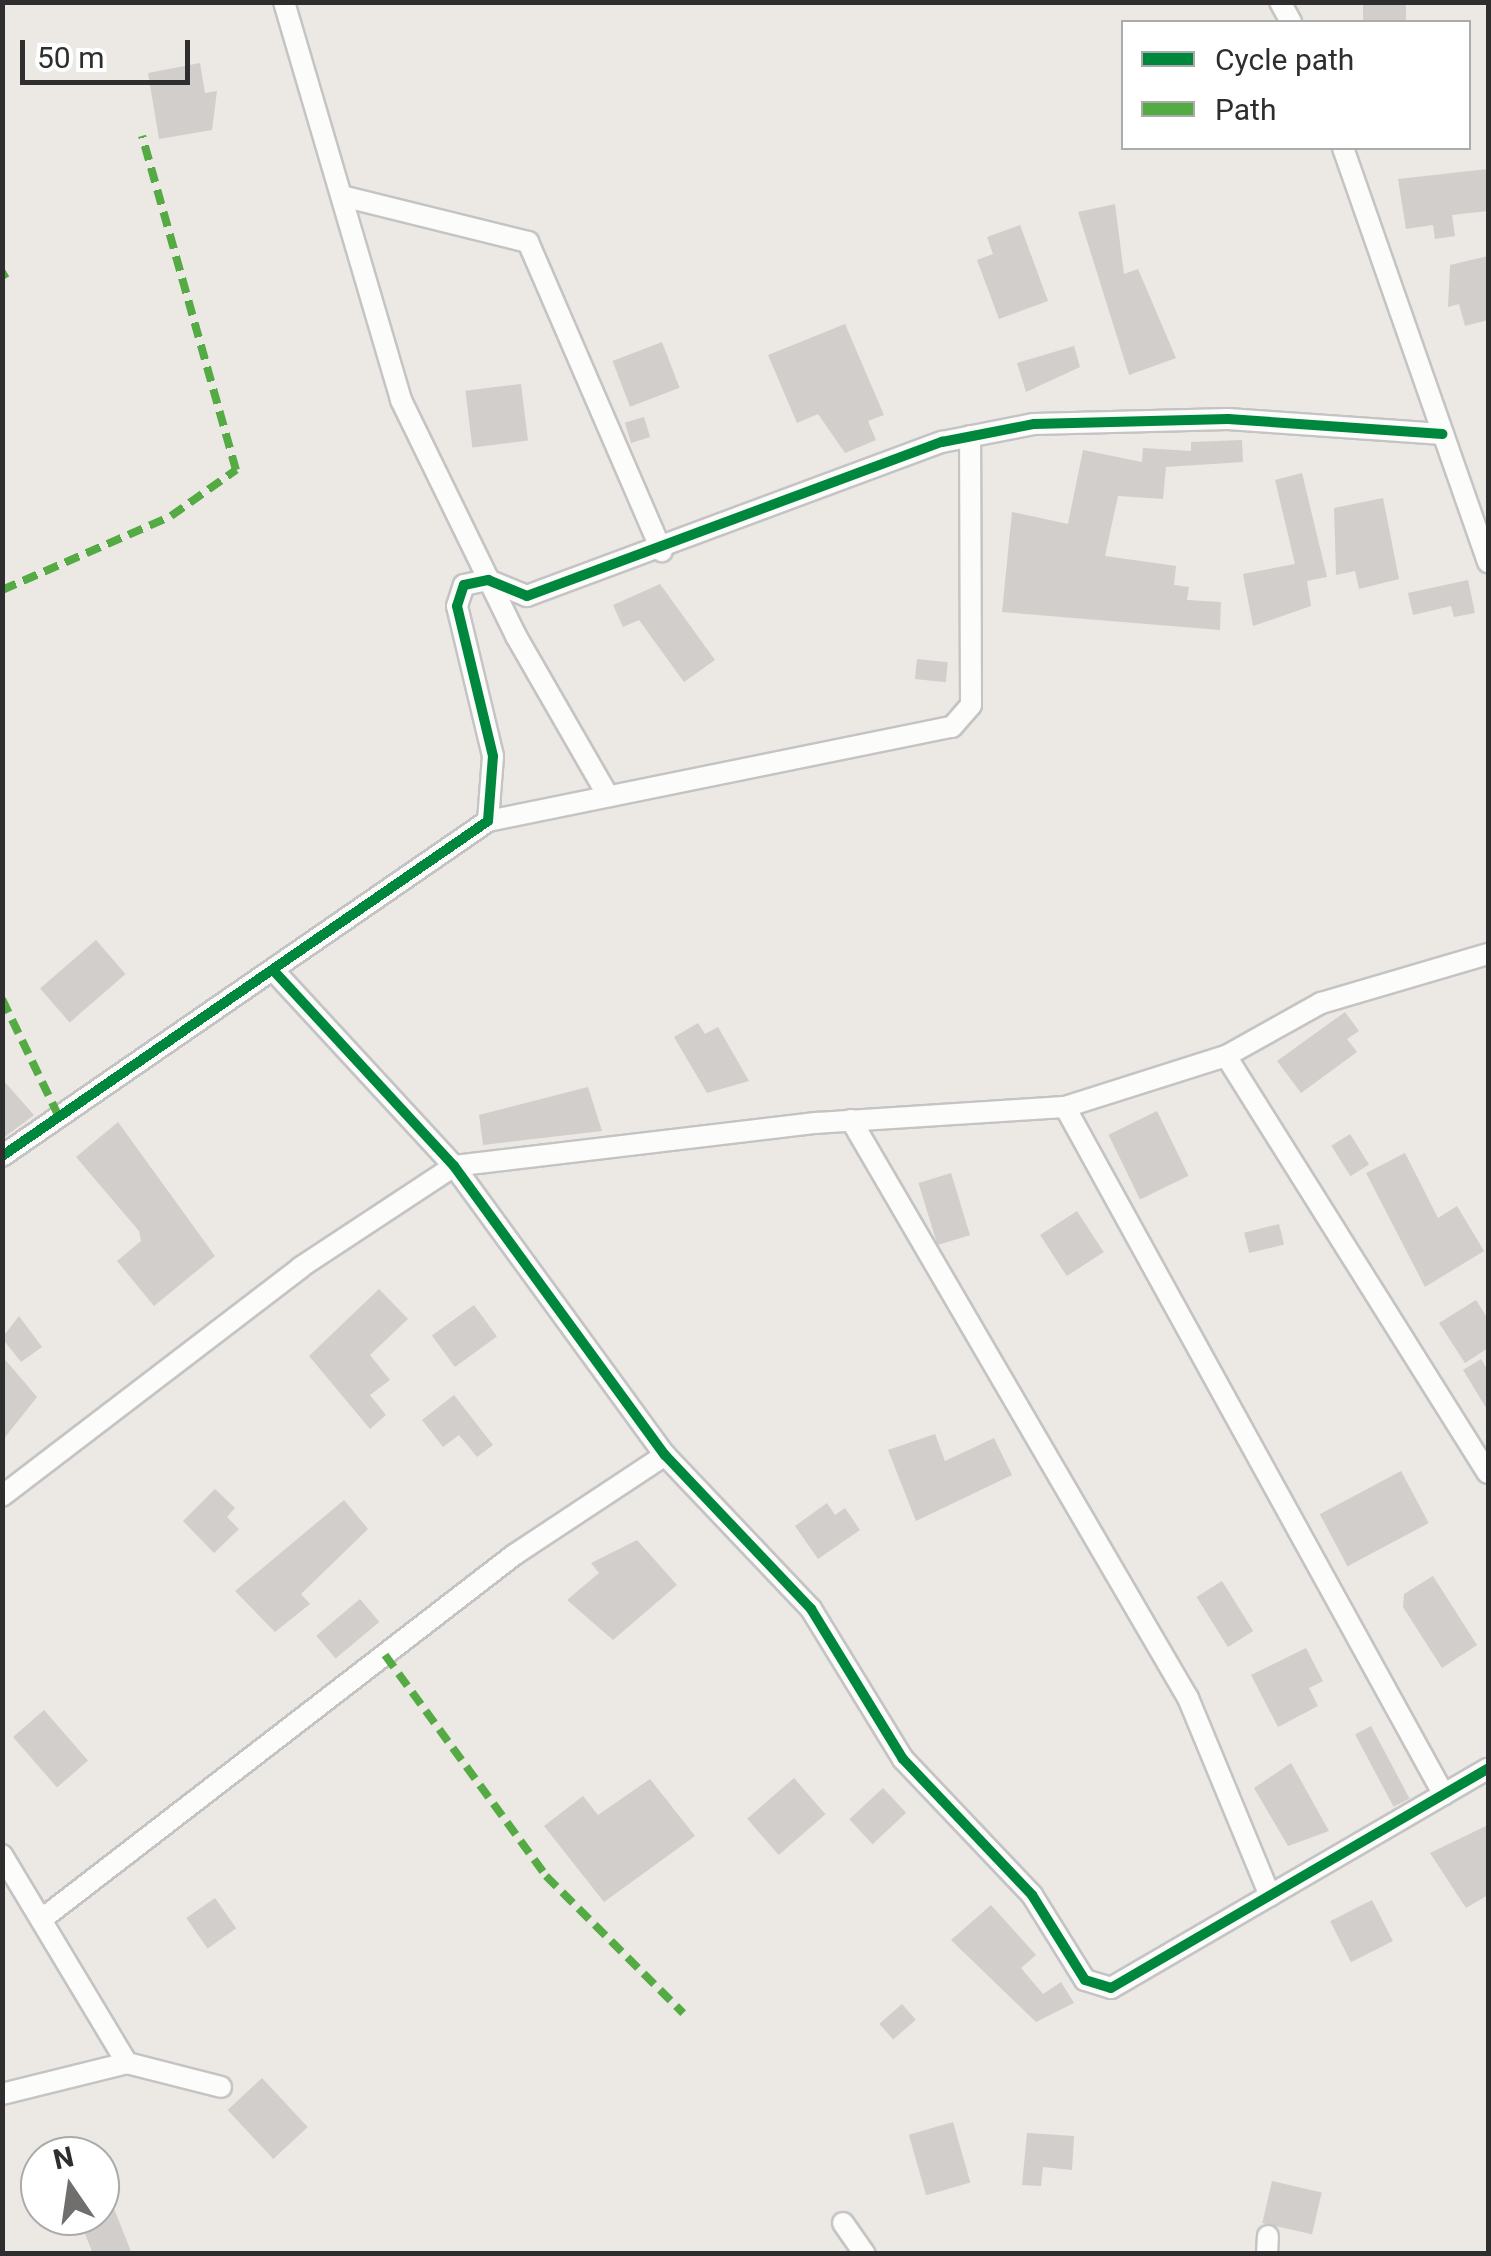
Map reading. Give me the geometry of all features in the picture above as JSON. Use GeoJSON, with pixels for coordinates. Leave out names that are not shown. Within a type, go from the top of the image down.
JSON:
{"type":"FeatureCollection","features":[{"type":"Feature","properties":{"kind":"street"},"geometry":{"type":"LineString","coordinates":[[284,2],[401,400],[488,580],[605,791]]}},
{"type":"Feature","properties":{"kind":"street"},"geometry":{"type":"LineString","coordinates":[[1343,150],[1488,562]]}},
{"type":"Feature","properties":{"kind":"street"},"geometry":{"type":"LineString","coordinates":[[342,196],[528,242],[662,550]]}},
{"type":"Feature","properties":{"kind":"street"},"geometry":{"type":"LineString","coordinates":[[488,821],[493,756],[456,606],[464,585],[488,580],[527,596],[970,436],[1034,424],[1228,419],[1442,434]]}},
{"type":"Feature","properties":{"kind":"street"},"geometry":{"type":"LineString","coordinates":[[2,1156],[488,821],[605,791],[952,727],[971,705],[970,436]]}},
{"type":"Feature","properties":{"kind":"street"},"geometry":{"type":"LineString","coordinates":[[2,1496],[302,1267],[454,1166],[852,1120],[1065,1107],[1226,1056],[1322,1003],[1488,954]]}},
{"type":"Feature","properties":{"kind":"street"},"geometry":{"type":"LineString","coordinates":[[274,971],[454,1166],[665,1455],[811,1609],[903,1760],[1032,1895],[1085,1980],[1111,1988],[1488,1769]]}},
{"type":"Feature","properties":{"kind":"street"},"geometry":{"type":"LineString","coordinates":[[1226,1056],[1488,1473]]}},
{"type":"Feature","properties":{"kind":"street"},"geometry":{"type":"LineString","coordinates":[[1065,1107],[1444,1795]]}},
{"type":"Feature","properties":{"kind":"street"},"geometry":{"type":"LineString","coordinates":[[852,1120],[1188,1698],[1270,1896]]}},
{"type":"Feature","properties":{"kind":"street"},"geometry":{"type":"LineString","coordinates":[[42,1918],[514,1555],[665,1455]]}},
{"type":"Feature","properties":{"kind":"street"},"geometry":{"type":"LineString","coordinates":[[2,1855],[127,2063]]}},
{"type":"Feature","properties":{"kind":"street"},"geometry":{"type":"LineString","coordinates":[[2,2094],[127,2063],[221,2087]]}},
{"type":"Feature","properties":{"kind":"street"},"geometry":{"type":"LineString","coordinates":[[842,2223],[865,2254]]}},
{"type":"Feature","properties":{"kind":"building"},"geometry":{"type":"Polygon","coordinates":[[[1363,2],[1406,2],[1406,20],[1363,20],[1363,2]]]}},
{"type":"Feature","properties":{"kind":"building"},"geometry":{"type":"Polygon","coordinates":[[[200,63],[205,93],[217,91],[212,130],[159,139],[148,73],[200,63]]]}},
{"type":"Feature","properties":{"kind":"building"},"geometry":{"type":"Polygon","coordinates":[[[1488,169],[1488,211],[1452,215],[1455,236],[1435,239],[1433,225],[1406,229],[1398,179],[1488,169]]]}},
{"type":"Feature","properties":{"kind":"building"},"geometry":{"type":"Polygon","coordinates":[[[1115,204],[1124,274],[1138,269],[1176,358],[1129,375],[1078,212],[1115,204]]]}},
{"type":"Feature","properties":{"kind":"building"},"geometry":{"type":"Polygon","coordinates":[[[1020,225],[1048,301],[999,319],[977,260],[993,254],[987,237],[1020,225]]]}},
{"type":"Feature","properties":{"kind":"building"},"geometry":{"type":"Polygon","coordinates":[[[1488,256],[1488,320],[1465,326],[1459,304],[1448,307],[1450,265],[1488,256]]]}},
{"type":"Feature","properties":{"kind":"building"},"geometry":{"type":"Polygon","coordinates":[[[845,324],[884,415],[868,421],[876,440],[845,453],[818,414],[797,423],[768,355],[845,324]]]}},
{"type":"Feature","properties":{"kind":"building"},"geometry":{"type":"Polygon","coordinates":[[[662,342],[680,388],[630,407],[613,361],[662,342]]]}},
{"type":"Feature","properties":{"kind":"building"},"geometry":{"type":"Polygon","coordinates":[[[1074,346],[1080,367],[1026,392],[1017,363],[1074,346]]]}},
{"type":"Feature","properties":{"kind":"building"},"geometry":{"type":"Polygon","coordinates":[[[521,384],[528,441],[472,447],[465,391],[521,384]]]}},
{"type":"Feature","properties":{"kind":"building"},"geometry":{"type":"Polygon","coordinates":[[[644,417],[650,437],[631,443],[625,423],[644,417]]]}},
{"type":"Feature","properties":{"kind":"building"},"geometry":{"type":"Polygon","coordinates":[[[1242,440],[1243,462],[1166,467],[1163,499],[1118,496],[1105,556],[1176,566],[1174,585],[1189,587],[1187,600],[1221,602],[1220,630],[1002,612],[1012,512],[1068,524],[1083,450],[1142,462],[1143,448],[1191,451],[1191,442],[1242,440]]]}},
{"type":"Feature","properties":{"kind":"building"},"geometry":{"type":"Polygon","coordinates":[[[1302,473],[1327,577],[1307,581],[1311,606],[1253,626],[1243,574],[1295,564],[1275,480],[1302,473]]]}},
{"type":"Feature","properties":{"kind":"building"},"geometry":{"type":"Polygon","coordinates":[[[1383,498],[1399,579],[1359,589],[1355,571],[1336,575],[1334,508],[1383,498]]]}},
{"type":"Feature","properties":{"kind":"building"},"geometry":{"type":"Polygon","coordinates":[[[1468,580],[1475,613],[1454,617],[1451,606],[1413,615],[1408,593],[1468,580]]]}},
{"type":"Feature","properties":{"kind":"building"},"geometry":{"type":"Polygon","coordinates":[[[660,584],[715,660],[684,682],[639,620],[623,627],[613,605],[660,584]]]}},
{"type":"Feature","properties":{"kind":"building"},"geometry":{"type":"Polygon","coordinates":[[[917,659],[948,662],[946,682],[915,679],[917,659]]]}},
{"type":"Feature","properties":{"kind":"building"},"geometry":{"type":"Polygon","coordinates":[[[96,940],[126,974],[70,1023],[40,989],[96,940]]]}},
{"type":"Feature","properties":{"kind":"building"},"geometry":{"type":"Polygon","coordinates":[[[1345,1012],[1359,1031],[1347,1039],[1357,1052],[1301,1093],[1277,1061],[1345,1012]]]}},
{"type":"Feature","properties":{"kind":"building"},"geometry":{"type":"Polygon","coordinates":[[[698,1023],[705,1034],[718,1027],[749,1081],[707,1093],[674,1037],[698,1023]]]}},
{"type":"Feature","properties":{"kind":"building"},"geometry":{"type":"Polygon","coordinates":[[[2,1079],[34,1115],[2,1139],[2,1079]]]}},
{"type":"Feature","properties":{"kind":"building"},"geometry":{"type":"Polygon","coordinates":[[[588,1087],[602,1131],[483,1145],[479,1115],[588,1087]]]}},
{"type":"Feature","properties":{"kind":"building"},"geometry":{"type":"Polygon","coordinates":[[[1157,1111],[1189,1176],[1140,1199],[1108,1135],[1157,1111]]]}},
{"type":"Feature","properties":{"kind":"building"},"geometry":{"type":"Polygon","coordinates":[[[118,1122],[215,1256],[154,1306],[117,1261],[141,1241],[139,1231],[76,1157],[118,1122]]]}},
{"type":"Feature","properties":{"kind":"building"},"geometry":{"type":"Polygon","coordinates":[[[1350,1134],[1369,1165],[1350,1176],[1331,1146],[1350,1134]]]}},
{"type":"Feature","properties":{"kind":"building"},"geometry":{"type":"Polygon","coordinates":[[[1405,1153],[1438,1218],[1457,1206],[1484,1251],[1425,1287],[1366,1173],[1405,1153]]]}},
{"type":"Feature","properties":{"kind":"building"},"geometry":{"type":"Polygon","coordinates":[[[951,1173],[970,1235],[937,1245],[918,1183],[951,1173]]]}},
{"type":"Feature","properties":{"kind":"building"},"geometry":{"type":"Polygon","coordinates":[[[1077,1211],[1104,1252],[1067,1276],[1040,1235],[1077,1211]]]}},
{"type":"Feature","properties":{"kind":"building"},"geometry":{"type":"Polygon","coordinates":[[[1279,1224],[1284,1244],[1249,1253],[1244,1233],[1279,1224]]]}},
{"type":"Feature","properties":{"kind":"building"},"geometry":{"type":"Polygon","coordinates":[[[379,1289],[408,1319],[370,1355],[390,1380],[370,1395],[386,1415],[370,1429],[309,1356],[379,1289]]]}},
{"type":"Feature","properties":{"kind":"building"},"geometry":{"type":"Polygon","coordinates":[[[1476,1300],[1488,1319],[1488,1348],[1465,1363],[1439,1323],[1476,1300]]]}},
{"type":"Feature","properties":{"kind":"building"},"geometry":{"type":"Polygon","coordinates":[[[474,1305],[497,1337],[455,1367],[432,1336],[474,1305]]]}},
{"type":"Feature","properties":{"kind":"building"},"geometry":{"type":"Polygon","coordinates":[[[19,1316],[42,1347],[21,1362],[2,1338],[19,1316]]]}},
{"type":"Feature","properties":{"kind":"building"},"geometry":{"type":"Polygon","coordinates":[[[2,1356],[37,1397],[2,1441],[2,1356]]]}},
{"type":"Feature","properties":{"kind":"building"},"geometry":{"type":"Polygon","coordinates":[[[1481,1359],[1488,1371],[1488,1411],[1463,1370],[1481,1359]]]}},
{"type":"Feature","properties":{"kind":"building"},"geometry":{"type":"Polygon","coordinates":[[[454,1395],[493,1445],[477,1457],[459,1435],[443,1447],[422,1420],[454,1395]]]}},
{"type":"Feature","properties":{"kind":"building"},"geometry":{"type":"Polygon","coordinates":[[[935,1434],[945,1461],[994,1438],[1012,1475],[916,1521],[888,1450],[935,1434]]]}},
{"type":"Feature","properties":{"kind":"building"},"geometry":{"type":"Polygon","coordinates":[[[1401,1471],[1429,1523],[1347,1566],[1320,1514],[1401,1471]]]}},
{"type":"Feature","properties":{"kind":"building"},"geometry":{"type":"Polygon","coordinates":[[[215,1489],[235,1508],[227,1517],[239,1529],[214,1553],[183,1521],[215,1489]]]}},
{"type":"Feature","properties":{"kind":"building"},"geometry":{"type":"Polygon","coordinates":[[[344,1500],[368,1529],[301,1594],[310,1604],[275,1632],[235,1591],[344,1500]]]}},
{"type":"Feature","properties":{"kind":"building"},"geometry":{"type":"Polygon","coordinates":[[[827,1503],[835,1515],[845,1508],[860,1530],[818,1559],[795,1526],[827,1503]]]}},
{"type":"Feature","properties":{"kind":"building"},"geometry":{"type":"Polygon","coordinates":[[[637,1540],[677,1585],[613,1640],[567,1600],[599,1573],[591,1563],[637,1540]]]}},
{"type":"Feature","properties":{"kind":"building"},"geometry":{"type":"Polygon","coordinates":[[[1433,1576],[1477,1645],[1442,1668],[1403,1607],[1404,1594],[1433,1576]]]}},
{"type":"Feature","properties":{"kind":"building"},"geometry":{"type":"Polygon","coordinates":[[[1222,1581],[1253,1631],[1228,1647],[1197,1597],[1222,1581]]]}},
{"type":"Feature","properties":{"kind":"building"},"geometry":{"type":"Polygon","coordinates":[[[360,1599],[379,1622],[336,1659],[316,1636],[360,1599]]]}},
{"type":"Feature","properties":{"kind":"building"},"geometry":{"type":"Polygon","coordinates":[[[1306,1648],[1323,1681],[1309,1688],[1318,1706],[1278,1727],[1251,1675],[1306,1648]]]}},
{"type":"Feature","properties":{"kind":"building"},"geometry":{"type":"Polygon","coordinates":[[[44,1710],[88,1761],[57,1787],[13,1737],[44,1710]]]}},
{"type":"Feature","properties":{"kind":"building"},"geometry":{"type":"Polygon","coordinates":[[[1371,1726],[1409,1798],[1394,1807],[1355,1734],[1371,1726]]]}},
{"type":"Feature","properties":{"kind":"building"},"geometry":{"type":"Polygon","coordinates":[[[1291,1763],[1329,1831],[1288,1846],[1254,1788],[1291,1763]]]}},
{"type":"Feature","properties":{"kind":"building"},"geometry":{"type":"Polygon","coordinates":[[[794,1778],[825,1814],[779,1855],[747,1819],[794,1778]]]}},
{"type":"Feature","properties":{"kind":"building"},"geometry":{"type":"Polygon","coordinates":[[[650,1779],[695,1836],[604,1902],[544,1826],[583,1796],[598,1815],[650,1779]]]}},
{"type":"Feature","properties":{"kind":"building"},"geometry":{"type":"Polygon","coordinates":[[[883,1788],[906,1813],[873,1844],[849,1819],[883,1788]]]}},
{"type":"Feature","properties":{"kind":"building"},"geometry":{"type":"Polygon","coordinates":[[[1488,1825],[1488,1895],[1466,1908],[1430,1853],[1488,1825]]]}},
{"type":"Feature","properties":{"kind":"building"},"geometry":{"type":"Polygon","coordinates":[[[215,1898],[236,1928],[208,1948],[186,1918],[215,1898]]]}},
{"type":"Feature","properties":{"kind":"building"},"geometry":{"type":"Polygon","coordinates":[[[1372,1900],[1393,1941],[1351,1962],[1330,1921],[1372,1900]]]}},
{"type":"Feature","properties":{"kind":"building"},"geometry":{"type":"Polygon","coordinates":[[[991,1905],[1036,1955],[1021,1968],[1043,1994],[1061,1982],[1074,2003],[1036,2022],[951,1940],[991,1905]]]}},
{"type":"Feature","properties":{"kind":"building"},"geometry":{"type":"Polygon","coordinates":[[[902,2004],[916,2020],[893,2040],[879,2024],[902,2004]]]}},
{"type":"Feature","properties":{"kind":"building"},"geometry":{"type":"Polygon","coordinates":[[[262,2078],[308,2127],[273,2159],[228,2110],[262,2078]]]}},
{"type":"Feature","properties":{"kind":"building"},"geometry":{"type":"Polygon","coordinates":[[[953,2122],[970,2183],[926,2195],[909,2135],[953,2122]]]}},
{"type":"Feature","properties":{"kind":"building"},"geometry":{"type":"Polygon","coordinates":[[[1027,2133],[1074,2136],[1072,2170],[1043,2167],[1041,2186],[1022,2185],[1027,2133]]]}},
{"type":"Feature","properties":{"kind":"building"},"geometry":{"type":"Polygon","coordinates":[[[1272,2181],[1322,2192],[1312,2234],[1262,2223],[1272,2181]]]}},
{"type":"Feature","properties":{"kind":"building"},"geometry":{"type":"Polygon","coordinates":[[[120,2224],[132,2254],[93,2254],[86,2236],[120,2236],[120,2224]]]}},
{"type":"Feature","properties":{"kind":"marked path"},"geometry":{"type":"LineString","coordinates":[[2,590],[171,516],[236,470],[142,136]]}},
{"type":"Feature","properties":{"kind":"marked path"},"geometry":{"type":"LineString","coordinates":[[2,276],[7,273]]}},
{"type":"Feature","properties":{"kind":"marked path"},"geometry":{"type":"LineString","coordinates":[[2,999],[59,1117]]}},
{"type":"Feature","properties":{"kind":"marked path"},"geometry":{"type":"LineString","coordinates":[[385,1655],[546,1876],[683,2013]]}},
{"type":"Feature","properties":{"kind":"cycle path"},"geometry":{"type":"LineString","coordinates":[[2,1156],[488,821],[493,756],[457,606],[464,585],[488,580],[527,596],[942,442],[1034,424],[1228,419],[1442,434]]}},
{"type":"Feature","properties":{"kind":"cycle path"},"geometry":{"type":"LineString","coordinates":[[274,971],[454,1166],[665,1455],[811,1609],[903,1759],[1032,1895],[1085,1980],[1111,1988],[1488,1769]]}}]}
